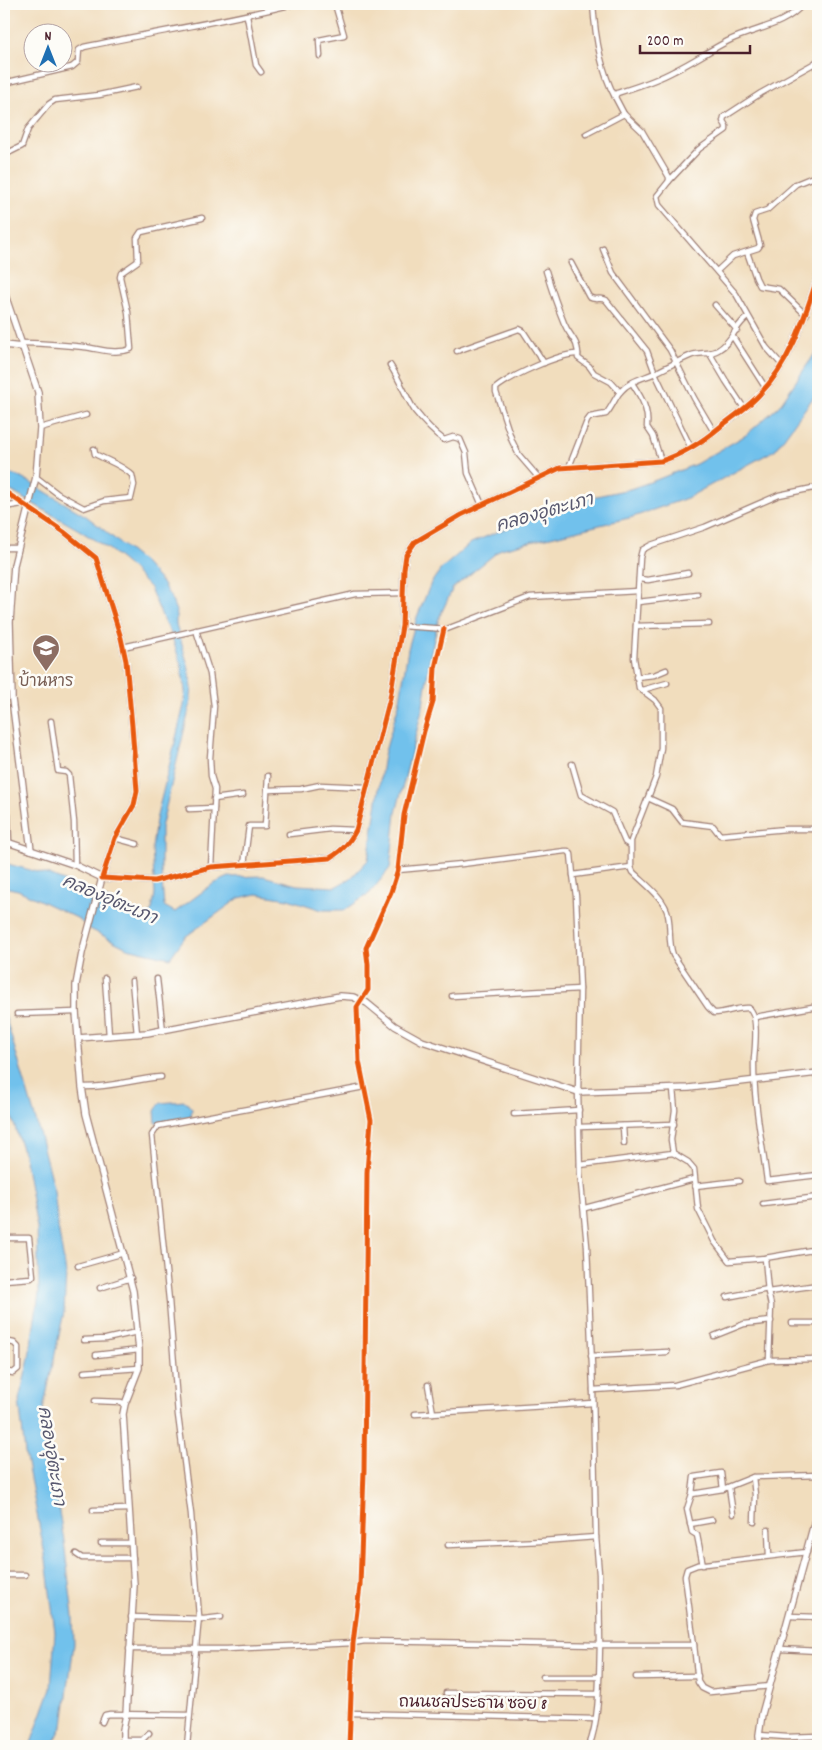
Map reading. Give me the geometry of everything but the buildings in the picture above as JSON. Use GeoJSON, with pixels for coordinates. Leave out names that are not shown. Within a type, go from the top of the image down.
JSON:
{"type":"FeatureCollection","features":[{"type":"Feature","properties":{"kind":"street"},"geometry":{"type":"LineString","coordinates":[[4,83],[72,67],[78,62],[79,50],[84,47],[247,16],[293,4]]}},
{"type":"Feature","properties":{"kind":"street"},"geometry":{"type":"LineString","coordinates":[[320,56],[319,40],[344,35],[335,4]]}},
{"type":"Feature","properties":{"kind":"street"},"geometry":{"type":"LineString","coordinates":[[593,4],[600,56],[606,80],[624,114],[642,131],[666,172],[669,181]]}},
{"type":"Feature","properties":{"kind":"street"},"geometry":{"type":"LineString","coordinates":[[615,97],[617,93],[654,81],[675,71],[730,40],[773,26],[795,13],[804,4]]}},
{"type":"Feature","properties":{"kind":"street"},"geometry":{"type":"LineString","coordinates":[[247,16],[256,65],[261,72]]}},
{"type":"Feature","properties":{"kind":"street"},"geometry":{"type":"LineString","coordinates":[[782,365],[766,347],[736,294],[659,205],[657,196],[699,149],[726,130],[723,121],[724,117],[761,93],[817,62],[818,72]]}},
{"type":"Feature","properties":{"kind":"street"},"geometry":{"type":"LineString","coordinates":[[4,155],[22,146],[28,129],[52,102],[58,99],[99,95],[137,87]]}},
{"type":"Feature","properties":{"kind":"street"},"geometry":{"type":"LineString","coordinates":[[586,134],[624,114]]}},
{"type":"Feature","properties":{"kind":"street"},"geometry":{"type":"LineString","coordinates":[[717,271],[733,256],[758,248],[760,245],[752,220],[755,214],[767,210],[796,184],[818,175]]}},
{"type":"Feature","properties":{"kind":"street"},"geometry":{"type":"LineString","coordinates":[[4,345],[64,345],[93,348],[111,353],[131,349],[128,312],[120,277],[121,273],[138,261],[137,238],[141,232],[202,218]]}},
{"type":"Feature","properties":{"kind":"street"},"geometry":{"type":"LineString","coordinates":[[603,250],[614,273],[670,350],[694,398],[714,432]]}},
{"type":"Feature","properties":{"kind":"street"},"geometry":{"type":"LineString","coordinates":[[747,252],[760,286],[779,289],[806,315]]}},
{"type":"Feature","properties":{"kind":"street"},"geometry":{"type":"LineString","coordinates":[[571,263],[590,297],[606,300],[647,350],[655,373],[691,448]]}},
{"type":"Feature","properties":{"kind":"street"},"geometry":{"type":"LineString","coordinates":[[546,271],[564,325],[578,346],[578,358],[589,366],[594,373],[611,382],[620,392]]}},
{"type":"Feature","properties":{"kind":"street"},"geometry":{"type":"LineString","coordinates":[[4,815],[8,815],[6,841],[75,865],[102,878],[154,881],[211,867],[330,858],[341,852],[349,844],[356,830],[390,698],[405,626],[403,593],[406,554],[415,542],[430,532],[482,505],[560,468],[661,461],[677,456],[691,448],[759,396],[782,365],[806,315],[818,276]]}},
{"type":"Feature","properties":{"kind":"street"},"geometry":{"type":"LineString","coordinates":[[4,292],[38,392],[40,428],[36,477],[30,508],[14,565],[7,669],[32,850]]}},
{"type":"Feature","properties":{"kind":"street"},"geometry":{"type":"LineString","coordinates":[[715,305],[737,330]]}},
{"type":"Feature","properties":{"kind":"street"},"geometry":{"type":"LineString","coordinates":[[569,467],[587,421],[590,417],[606,414],[620,392],[632,382],[694,354],[710,354],[720,349],[733,337],[742,320],[748,318]]}},
{"type":"Feature","properties":{"kind":"street"},"geometry":{"type":"LineString","coordinates":[[457,351],[519,329],[523,331],[544,364]]}},
{"type":"Feature","properties":{"kind":"street"},"geometry":{"type":"LineString","coordinates":[[733,337],[765,387]]}},
{"type":"Feature","properties":{"kind":"street"},"geometry":{"type":"LineString","coordinates":[[538,477],[519,455],[512,441],[496,388],[544,364],[566,355],[578,354]]}},
{"type":"Feature","properties":{"kind":"street"},"geometry":{"type":"LineString","coordinates":[[710,354],[744,408]]}},
{"type":"Feature","properties":{"kind":"street"},"geometry":{"type":"LineString","coordinates":[[390,366],[416,411],[426,423],[444,440],[453,436],[460,439],[466,453],[468,473],[482,505]]}},
{"type":"Feature","properties":{"kind":"street"},"geometry":{"type":"LineString","coordinates":[[632,382],[646,409],[648,416],[646,427],[653,436],[661,461]]}},
{"type":"Feature","properties":{"kind":"street"},"geometry":{"type":"LineString","coordinates":[[40,428],[86,415]]}},
{"type":"Feature","properties":{"kind":"street"},"geometry":{"type":"LineString","coordinates":[[36,477],[58,494],[84,508],[104,500],[131,498],[134,486],[132,476],[121,466],[95,454],[94,449]]}},
{"type":"Feature","properties":{"kind":"street"},"geometry":{"type":"LineString","coordinates":[[818,487],[779,495],[705,527],[651,545],[642,550],[634,658],[639,688],[655,700],[660,708],[661,748],[656,777],[630,845],[633,872],[664,905],[668,916],[672,955],[708,1007],[714,1013],[722,1013],[739,1007],[749,1008],[755,1017],[754,1080],[767,1181],[818,1175]]}},
{"type":"Feature","properties":{"kind":"street"},"geometry":{"type":"LineString","coordinates":[[4,492],[64,532],[96,558],[123,647],[137,791],[134,805],[115,838],[88,928],[76,985],[76,1012],[82,1088],[92,1138],[134,1290],[139,1368],[124,1404],[134,1585],[123,1743],[142,1740],[149,1734]]}},
{"type":"Feature","properties":{"kind":"street"},"geometry":{"type":"LineString","coordinates":[[4,508],[22,504]]}},
{"type":"Feature","properties":{"kind":"street"},"geometry":{"type":"LineString","coordinates":[[4,548],[18,548]]}},
{"type":"Feature","properties":{"kind":"street"},"geometry":{"type":"LineString","coordinates":[[639,578],[648,580],[688,573]]}},
{"type":"Feature","properties":{"kind":"street"},"geometry":{"type":"LineString","coordinates":[[405,626],[443,629],[530,597],[638,591]]}},
{"type":"Feature","properties":{"kind":"street"},"geometry":{"type":"LineString","coordinates":[[123,647],[355,594],[403,593]]}},
{"type":"Feature","properties":{"kind":"street"},"geometry":{"type":"LineString","coordinates":[[638,602],[698,595]]}},
{"type":"Feature","properties":{"kind":"street"},"geometry":{"type":"LineString","coordinates":[[636,626],[709,624]]}},
{"type":"Feature","properties":{"kind":"street"},"geometry":{"type":"LineString","coordinates":[[349,1746],[352,1643],[361,1576],[367,1172],[371,1124],[359,1061],[357,1007],[368,990],[366,948],[391,892],[398,870],[404,816],[433,702],[436,668],[443,629]]}},
{"type":"Feature","properties":{"kind":"street"},"geometry":{"type":"LineString","coordinates":[[196,630],[210,674],[214,706],[210,758],[211,776],[215,789],[211,867]]}},
{"type":"Feature","properties":{"kind":"street"},"geometry":{"type":"LineString","coordinates":[[636,677],[654,675],[666,670]]}},
{"type":"Feature","properties":{"kind":"street"},"geometry":{"type":"LineString","coordinates":[[642,690],[667,683]]}},
{"type":"Feature","properties":{"kind":"street"},"geometry":{"type":"LineString","coordinates":[[51,721],[58,770],[69,775],[74,822],[75,865]]}},
{"type":"Feature","properties":{"kind":"street"},"geometry":{"type":"LineString","coordinates":[[572,764],[581,795],[612,812],[625,842],[630,845]]}},
{"type":"Feature","properties":{"kind":"street"},"geometry":{"type":"LineString","coordinates":[[244,865],[249,826],[265,826],[268,776]]}},
{"type":"Feature","properties":{"kind":"street"},"geometry":{"type":"LineString","coordinates":[[268,790],[320,785],[366,787]]}},
{"type":"Feature","properties":{"kind":"street"},"geometry":{"type":"LineString","coordinates":[[214,799],[243,795]]}},
{"type":"Feature","properties":{"kind":"street"},"geometry":{"type":"LineString","coordinates":[[648,798],[672,809],[682,822],[712,826],[720,835],[786,828],[818,828]]}},
{"type":"Feature","properties":{"kind":"street"},"geometry":{"type":"LineString","coordinates":[[189,809],[214,808]]}},
{"type":"Feature","properties":{"kind":"street"},"geometry":{"type":"LineString","coordinates":[[289,834],[330,829],[356,830]]}},
{"type":"Feature","properties":{"kind":"street"},"geometry":{"type":"LineString","coordinates":[[115,838],[137,844]]}},
{"type":"Feature","properties":{"kind":"street"},"geometry":{"type":"LineString","coordinates":[[398,870],[565,851],[571,854],[576,896],[580,989],[578,1092],[580,1165],[585,1208],[593,1390],[596,1537],[600,1574],[599,1677],[595,1719],[589,1746]]}},
{"type":"Feature","properties":{"kind":"street"},"geometry":{"type":"LineString","coordinates":[[573,875],[631,867]]}},
{"type":"Feature","properties":{"kind":"street"},"geometry":{"type":"LineString","coordinates":[[105,978],[109,1036]]}},
{"type":"Feature","properties":{"kind":"street"},"geometry":{"type":"LineString","coordinates":[[157,979],[163,1030]]}},
{"type":"Feature","properties":{"kind":"street"},"geometry":{"type":"LineString","coordinates":[[132,981],[137,1034]]}},
{"type":"Feature","properties":{"kind":"street"},"geometry":{"type":"LineString","coordinates":[[452,996],[580,989]]}},
{"type":"Feature","properties":{"kind":"street"},"geometry":{"type":"LineString","coordinates":[[78,1038],[137,1034],[163,1030],[340,996],[353,997],[367,1003],[395,1026],[422,1041],[578,1092],[689,1088],[818,1073]]}},
{"type":"Feature","properties":{"kind":"street"},"geometry":{"type":"LineString","coordinates":[[755,1017],[818,1006]]}},
{"type":"Feature","properties":{"kind":"street"},"geometry":{"type":"LineString","coordinates":[[17,1014],[76,1012]]}},
{"type":"Feature","properties":{"kind":"street"},"geometry":{"type":"LineString","coordinates":[[82,1088],[108,1086],[139,1079],[161,1077]]}},
{"type":"Feature","properties":{"kind":"street"},"geometry":{"type":"LineString","coordinates":[[187,1746],[198,1600],[191,1514],[178,1415],[170,1300],[152,1135],[158,1126],[364,1087]]}},
{"type":"Feature","properties":{"kind":"street"},"geometry":{"type":"LineString","coordinates":[[673,1089],[673,1153]]}},
{"type":"Feature","properties":{"kind":"street"},"geometry":{"type":"LineString","coordinates":[[514,1114],[579,1110]]}},
{"type":"Feature","properties":{"kind":"street"},"geometry":{"type":"LineString","coordinates":[[579,1127],[674,1124]]}},
{"type":"Feature","properties":{"kind":"street"},"geometry":{"type":"LineString","coordinates":[[623,1126],[624,1143]]}},
{"type":"Feature","properties":{"kind":"street"},"geometry":{"type":"LineString","coordinates":[[580,1165],[673,1153],[688,1162],[694,1169],[698,1209],[714,1241],[729,1261],[765,1258],[818,1249]]}},
{"type":"Feature","properties":{"kind":"street"},"geometry":{"type":"LineString","coordinates":[[585,1208],[645,1190],[694,1179]]}},
{"type":"Feature","properties":{"kind":"street"},"geometry":{"type":"LineString","coordinates":[[695,1186],[739,1181]]}},
{"type":"Feature","properties":{"kind":"street"},"geometry":{"type":"LineString","coordinates":[[763,1204],[818,1197]]}},
{"type":"Feature","properties":{"kind":"street"},"geometry":{"type":"LineString","coordinates":[[4,1238],[29,1238],[33,1276],[31,1278],[4,1280]]}},
{"type":"Feature","properties":{"kind":"street"},"geometry":{"type":"LineString","coordinates":[[78,1266],[124,1253]]}},
{"type":"Feature","properties":{"kind":"street"},"geometry":{"type":"LineString","coordinates":[[765,1258],[771,1305],[769,1360]]}},
{"type":"Feature","properties":{"kind":"street"},"geometry":{"type":"LineString","coordinates":[[100,1288],[131,1278]]}},
{"type":"Feature","properties":{"kind":"street"},"geometry":{"type":"LineString","coordinates":[[727,1297],[818,1285]]}},
{"type":"Feature","properties":{"kind":"street"},"geometry":{"type":"LineString","coordinates":[[714,1336],[744,1324],[771,1322]]}},
{"type":"Feature","properties":{"kind":"street"},"geometry":{"type":"LineString","coordinates":[[792,1323],[818,1323]]}},
{"type":"Feature","properties":{"kind":"street"},"geometry":{"type":"LineString","coordinates":[[84,1340],[137,1332]]}},
{"type":"Feature","properties":{"kind":"street"},"geometry":{"type":"LineString","coordinates":[[4,1341],[14,1343],[18,1347],[18,1369],[13,1373],[4,1370]]}},
{"type":"Feature","properties":{"kind":"street"},"geometry":{"type":"LineString","coordinates":[[96,1355],[139,1350]]}},
{"type":"Feature","properties":{"kind":"street"},"geometry":{"type":"LineString","coordinates":[[591,1356],[667,1352]]}},
{"type":"Feature","properties":{"kind":"street"},"geometry":{"type":"LineString","coordinates":[[593,1390],[675,1385],[769,1360],[818,1359]]}},
{"type":"Feature","properties":{"kind":"street"},"geometry":{"type":"LineString","coordinates":[[84,1372],[139,1368]]}},
{"type":"Feature","properties":{"kind":"street"},"geometry":{"type":"LineString","coordinates":[[428,1385],[433,1413]]}},
{"type":"Feature","properties":{"kind":"street"},"geometry":{"type":"LineString","coordinates":[[95,1401],[121,1402],[124,1404]]}},
{"type":"Feature","properties":{"kind":"street"},"geometry":{"type":"LineString","coordinates":[[415,1414],[593,1403]]}},
{"type":"Feature","properties":{"kind":"street"},"geometry":{"type":"LineString","coordinates":[[702,1565],[698,1534],[692,1532],[687,1509],[692,1494],[694,1477],[721,1474],[723,1490]]}},
{"type":"Feature","properties":{"kind":"street"},"geometry":{"type":"LineString","coordinates":[[692,1494],[723,1490],[753,1477],[818,1475]]}},
{"type":"Feature","properties":{"kind":"street"},"geometry":{"type":"LineString","coordinates":[[753,1477],[755,1495],[754,1522]]}},
{"type":"Feature","properties":{"kind":"street"},"geometry":{"type":"LineString","coordinates":[[729,1487],[732,1514]]}},
{"type":"Feature","properties":{"kind":"street"},"geometry":{"type":"LineString","coordinates":[[93,1510],[129,1509]]}},
{"type":"Feature","properties":{"kind":"street"},"geometry":{"type":"LineString","coordinates":[[760,1746],[759,1735],[762,1714],[818,1509]]}},
{"type":"Feature","properties":{"kind":"street"},"geometry":{"type":"LineString","coordinates":[[690,1524],[712,1520]]}},
{"type":"Feature","properties":{"kind":"street"},"geometry":{"type":"LineString","coordinates":[[768,1530],[769,1556]]}},
{"type":"Feature","properties":{"kind":"street"},"geometry":{"type":"LineString","coordinates":[[448,1545],[596,1537]]}},
{"type":"Feature","properties":{"kind":"street"},"geometry":{"type":"LineString","coordinates":[[101,1543],[132,1543]]}},
{"type":"Feature","properties":{"kind":"street"},"geometry":{"type":"LineString","coordinates":[[770,1686],[710,1692],[702,1688],[698,1682],[685,1576],[687,1569],[702,1565],[807,1552]]}},
{"type":"Feature","properties":{"kind":"street"},"geometry":{"type":"LineString","coordinates":[[76,1554],[82,1558],[133,1558]]}},
{"type":"Feature","properties":{"kind":"street"},"geometry":{"type":"LineString","coordinates":[[4,1575],[25,1575]]}},
{"type":"Feature","properties":{"kind":"street"},"geometry":{"type":"LineString","coordinates":[[789,1616],[818,1617]]}},
{"type":"Feature","properties":{"kind":"street"},"geometry":{"type":"LineString","coordinates":[[131,1617],[221,1617]]}},
{"type":"Feature","properties":{"kind":"street"},"geometry":{"type":"LineString","coordinates":[[129,1649],[195,1650],[365,1641],[694,1645]]}},
{"type":"Feature","properties":{"kind":"street"},"geometry":{"type":"LineString","coordinates":[[780,1649],[818,1651]]}},
{"type":"Feature","properties":{"kind":"street"},"geometry":{"type":"LineString","coordinates":[[636,1677],[698,1676]]}},
{"type":"Feature","properties":{"kind":"street"},"geometry":{"type":"LineString","coordinates":[[543,1678],[599,1677]]}},
{"type":"Feature","properties":{"kind":"street"},"geometry":{"type":"LineString","coordinates":[[446,1693],[597,1694]]}},
{"type":"Feature","properties":{"kind":"street","name":"ถนนชลประธาน ซอย 8"},"geometry":{"type":"LineString","coordinates":[[350,1713],[595,1719]]}},
{"type":"Feature","properties":{"kind":"street"},"geometry":{"type":"LineString","coordinates":[[102,1722],[105,1715],[190,1715]]}},
{"type":"Feature","properties":{"kind":"street"},"geometry":{"type":"LineString","coordinates":[[759,1735],[787,1737],[818,1736]]}},
{"type":"Feature","properties":{"kind":"water","name":"คลองอุ่ตะเภา"},"geometry":{"type":"Polygon","coordinates":[[[818,349],[818,391],[775,450],[687,498],[633,517],[501,549],[453,588],[439,618],[430,657],[423,706],[396,813],[390,868],[370,893],[345,910],[322,910],[288,899],[257,894],[239,898],[185,937],[170,958],[127,948],[88,928],[77,918],[18,890],[4,887],[4,863],[49,875],[112,901],[144,922],[152,910],[155,894],[152,848],[156,820],[184,705],[185,691],[181,665],[170,631],[150,588],[128,565],[110,550],[4,487],[4,465],[9,473],[26,480],[86,516],[144,563],[162,583],[176,611],[176,624],[189,669],[192,688],[190,706],[161,828],[161,870],[164,906],[175,912],[213,884],[229,877],[263,876],[297,885],[335,887],[351,878],[368,860],[384,755],[400,700],[408,649],[417,617],[431,583],[441,569],[471,543],[592,497],[630,489],[656,480],[696,464],[746,435],[779,406],[818,349]]]}},
{"type":"Feature","properties":{"kind":"water"},"geometry":{"type":"Polygon","coordinates":[[[4,1012],[37,1124],[54,1191],[66,1273],[64,1312],[41,1419],[64,1541],[73,1616],[74,1644],[63,1725],[52,1746],[30,1746],[51,1688],[55,1632],[46,1560],[25,1453],[19,1400],[28,1363],[39,1293],[37,1228],[24,1155],[4,1093],[4,1012]]]}},
{"type":"Feature","properties":{"kind":"water"},"geometry":{"type":"Polygon","coordinates":[[[185,1101],[192,1109],[191,1116],[156,1123],[155,1111],[160,1103],[185,1101]]]}},
{"type":"Feature","properties":{"kind":"cycle path"},"geometry":{"type":"LineString","coordinates":[[4,491],[64,532],[96,558],[121,638],[126,661],[137,791],[134,805],[115,838],[102,878],[154,881],[211,867],[330,858],[345,846],[356,830],[390,698],[402,626],[406,555],[415,542],[461,515],[560,468],[661,461],[699,443],[750,404],[780,369],[795,339],[818,276]]}},
{"type":"Feature","properties":{"kind":"cycle path"},"geometry":{"type":"LineString","coordinates":[[349,1746],[353,1643],[360,1586],[364,1471],[367,1172],[371,1120],[359,1061],[357,1007],[368,990],[366,948],[391,892],[398,870],[404,815],[424,731],[433,702],[435,668],[444,629]]}},
{"type":"Feature","properties":{"kind":"place","name":"บ้านหาร"},"geometry":{"type":"Point","coordinates":[46,672]}}]}
